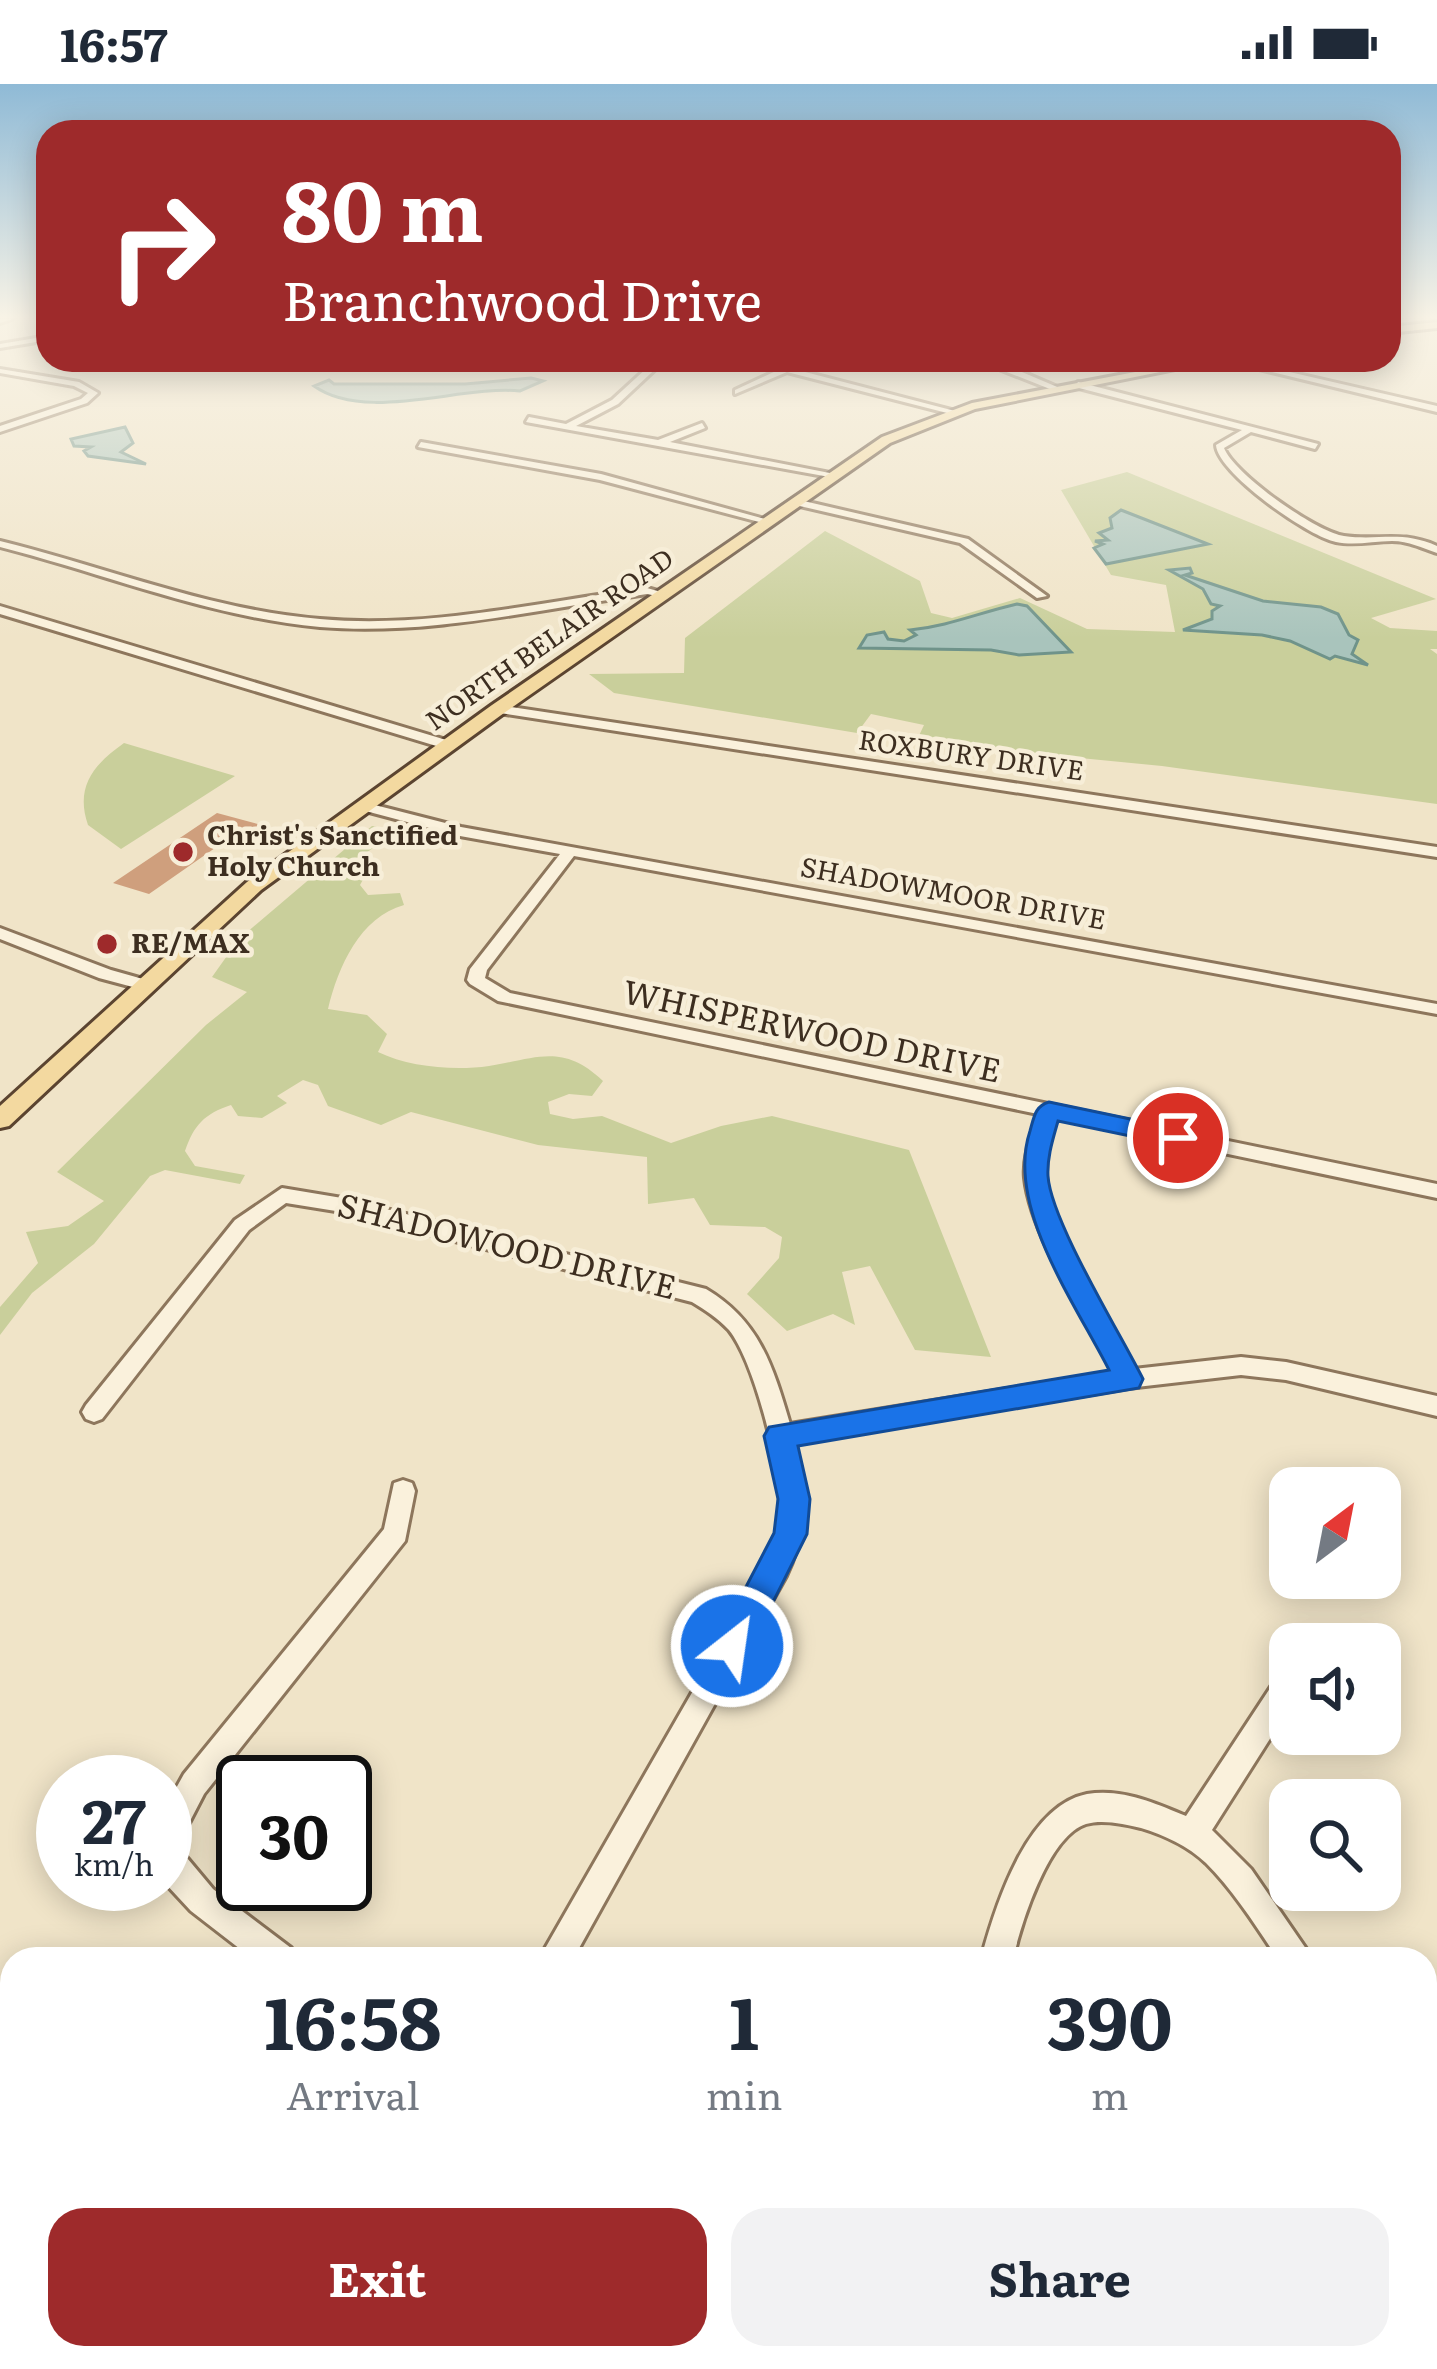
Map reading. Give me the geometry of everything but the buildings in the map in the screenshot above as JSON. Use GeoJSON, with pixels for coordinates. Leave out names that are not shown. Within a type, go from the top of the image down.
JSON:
{"type":"FeatureCollection","features":[{"type":"Feature","properties":{"kind":"main road","name":"NORTH BELAIR ROAD"},"geometry":{"type":"LineString","coordinates":[[0,1120],[254,886],[767,521],[886,440],[918,426]]}},
{"type":"Feature","properties":{"kind":"street"},"geometry":{"type":"LineString","coordinates":[[560,426],[835,475]]}},
{"type":"Feature","properties":{"kind":"street"},"geometry":{"type":"LineString","coordinates":[[661,443],[702,426]]}},
{"type":"Feature","properties":{"kind":"street"},"geometry":{"type":"LineString","coordinates":[[1230,426],[1315,446]]}},
{"type":"Feature","properties":{"kind":"street"},"geometry":{"type":"LineString","coordinates":[[1248,430],[1222,443],[1218,452],[1323,534],[1347,539],[1400,535],[1437,550]]}},
{"type":"Feature","properties":{"kind":"street"},"geometry":{"type":"LineString","coordinates":[[422,445],[601,477],[767,521]]}},
{"type":"Feature","properties":{"kind":"street"},"geometry":{"type":"LineString","coordinates":[[795,502],[964,541],[1041,596]]}},
{"type":"Feature","properties":{"kind":"street"},"geometry":{"type":"LineString","coordinates":[[0,544],[250,611],[316,623],[412,621],[646,591],[662,594]]}},
{"type":"Feature","properties":{"kind":"street"},"geometry":{"type":"LineString","coordinates":[[0,610],[448,745]]}},
{"type":"Feature","properties":{"kind":"street","name":"ROXBURY DRIVE"},"geometry":{"type":"LineString","coordinates":[[498,709],[1437,852]]}},
{"type":"Feature","properties":{"kind":"street","name":"SHADOWMOOR DRIVE"},"geometry":{"type":"LineString","coordinates":[[356,811],[1437,1009]]}},
{"type":"Feature","properties":{"kind":"street","name":"WHISPERWOOD DRIVE"},"geometry":{"type":"LineString","coordinates":[[569,852],[479,969],[476,980],[487,989],[505,997],[1437,1192]]}},
{"type":"Feature","properties":{"kind":"street"},"geometry":{"type":"LineString","coordinates":[[0,933],[144,985]]}},
{"type":"Feature","properties":{"kind":"street"},"geometry":{"type":"LineString","coordinates":[[1049,1111],[1035,1177],[1043,1210],[1128,1379]]}},
{"type":"Feature","properties":{"kind":"street","name":"SHADOWOOD DRIVE"},"geometry":{"type":"LineString","coordinates":[[94,1412],[242,1225],[281,1195],[342,1204],[698,1295],[724,1310],[744,1333],[780,1436],[794,1499],[791,1534],[777,1568],[562,1947]]}},
{"type":"Feature","properties":{"kind":"street"},"geometry":{"type":"LineString","coordinates":[[780,1436],[1128,1379],[1241,1366],[1321,1378],[1437,1406]]}},
{"type":"Feature","properties":{"kind":"street"},"geometry":{"type":"LineString","coordinates":[[192,1788],[396,1533],[403,1491]]}},
{"type":"Feature","properties":{"kind":"street"},"geometry":{"type":"LineString","coordinates":[[1192,1833],[1269,1714]]}},
{"type":"Feature","properties":{"kind":"street"},"geometry":{"type":"LineString","coordinates":[[999,1947],[1007,1910],[1045,1843],[1077,1811],[1121,1810],[1192,1833],[1218,1853],[1289,1947]]}},
{"type":"Feature","properties":{"kind":"street"},"geometry":{"type":"LineString","coordinates":[[192,1891],[264,1947]]}},
{"type":"Feature","properties":{"kind":"green space"},"geometry":{"type":"Polygon","coordinates":[[[1127,472],[1436,599],[1371,618],[1390,628],[1437,631],[1437,649],[1430,649],[1437,654],[1437,804],[1162,766],[916,742],[924,725],[871,714],[857,733],[614,693],[589,674],[684,673],[685,638],[825,531],[920,581],[931,613],[952,618],[1020,598],[1087,629],[1175,632],[1166,585],[1111,575],[1061,490],[1127,472]]]}},
{"type":"Feature","properties":{"kind":"green space"},"geometry":{"type":"Polygon","coordinates":[[[124,743],[235,776],[121,849],[88,825],[84,799],[96,769],[124,743]]]}},
{"type":"Feature","properties":{"kind":"green space"},"geometry":{"type":"Polygon","coordinates":[[[372,826],[417,835],[386,839],[363,855],[371,865],[360,885],[368,895],[400,893],[404,905],[363,932],[338,977],[328,1009],[367,1015],[387,1034],[378,1052],[447,1068],[562,1057],[603,1081],[592,1096],[569,1094],[548,1102],[550,1114],[573,1119],[602,1116],[671,1143],[772,1116],[909,1150],[991,1357],[915,1350],[870,1266],[842,1272],[855,1325],[833,1314],[787,1331],[747,1294],[779,1258],[782,1237],[765,1227],[710,1225],[694,1198],[648,1204],[647,1157],[538,1145],[411,1112],[381,1125],[328,1106],[318,1085],[303,1080],[277,1096],[287,1103],[262,1118],[238,1116],[231,1105],[207,1117],[192,1134],[185,1151],[195,1166],[245,1175],[240,1184],[165,1170],[150,1176],[94,1244],[32,1293],[0,1335],[0,1307],[38,1263],[26,1232],[68,1226],[104,1201],[57,1172],[206,1025],[247,992],[212,977],[239,939],[372,826]]]}},
{"type":"Feature","properties":{"kind":"water"},"geometry":{"type":"Polygon","coordinates":[[[125,427],[133,443],[121,452],[146,464],[88,456],[84,451],[91,447],[74,446],[71,439],[125,427]]]}},
{"type":"Feature","properties":{"kind":"water"},"geometry":{"type":"Polygon","coordinates":[[[1121,510],[1208,544],[1106,564],[1094,548],[1103,544],[1095,541],[1108,540],[1099,533],[1112,528],[1110,518],[1121,510]]]}},
{"type":"Feature","properties":{"kind":"water"},"geometry":{"type":"Polygon","coordinates":[[[1190,568],[1192,573],[1185,575],[1263,601],[1321,607],[1338,614],[1349,635],[1358,640],[1352,654],[1368,665],[1335,656],[1330,659],[1290,641],[1262,635],[1183,630],[1212,619],[1212,611],[1220,606],[1211,604],[1203,589],[1169,570],[1190,568]]]}},
{"type":"Feature","properties":{"kind":"water"},"geometry":{"type":"Polygon","coordinates":[[[1017,604],[1027,606],[1071,652],[1019,655],[991,650],[859,648],[867,635],[884,632],[888,639],[904,641],[916,635],[910,630],[1017,604]]]}},
{"type":"Feature","properties":{"kind":"place","name":"Christ's Sanctified Holy Church"},"geometry":{"type":"Point","coordinates":[183,852]}},
{"type":"Feature","properties":{"kind":"place","name":"RE/MAX"},"geometry":{"type":"Point","coordinates":[107,944]}},
{"type":"Feature","properties":{"kind":"route"},"geometry":{"type":"LineString","coordinates":[[732,1646],[791,1534],[794,1499],[780,1436],[1128,1379],[1043,1210],[1035,1177],[1038,1146],[1049,1111],[1178,1138]]}}]}
